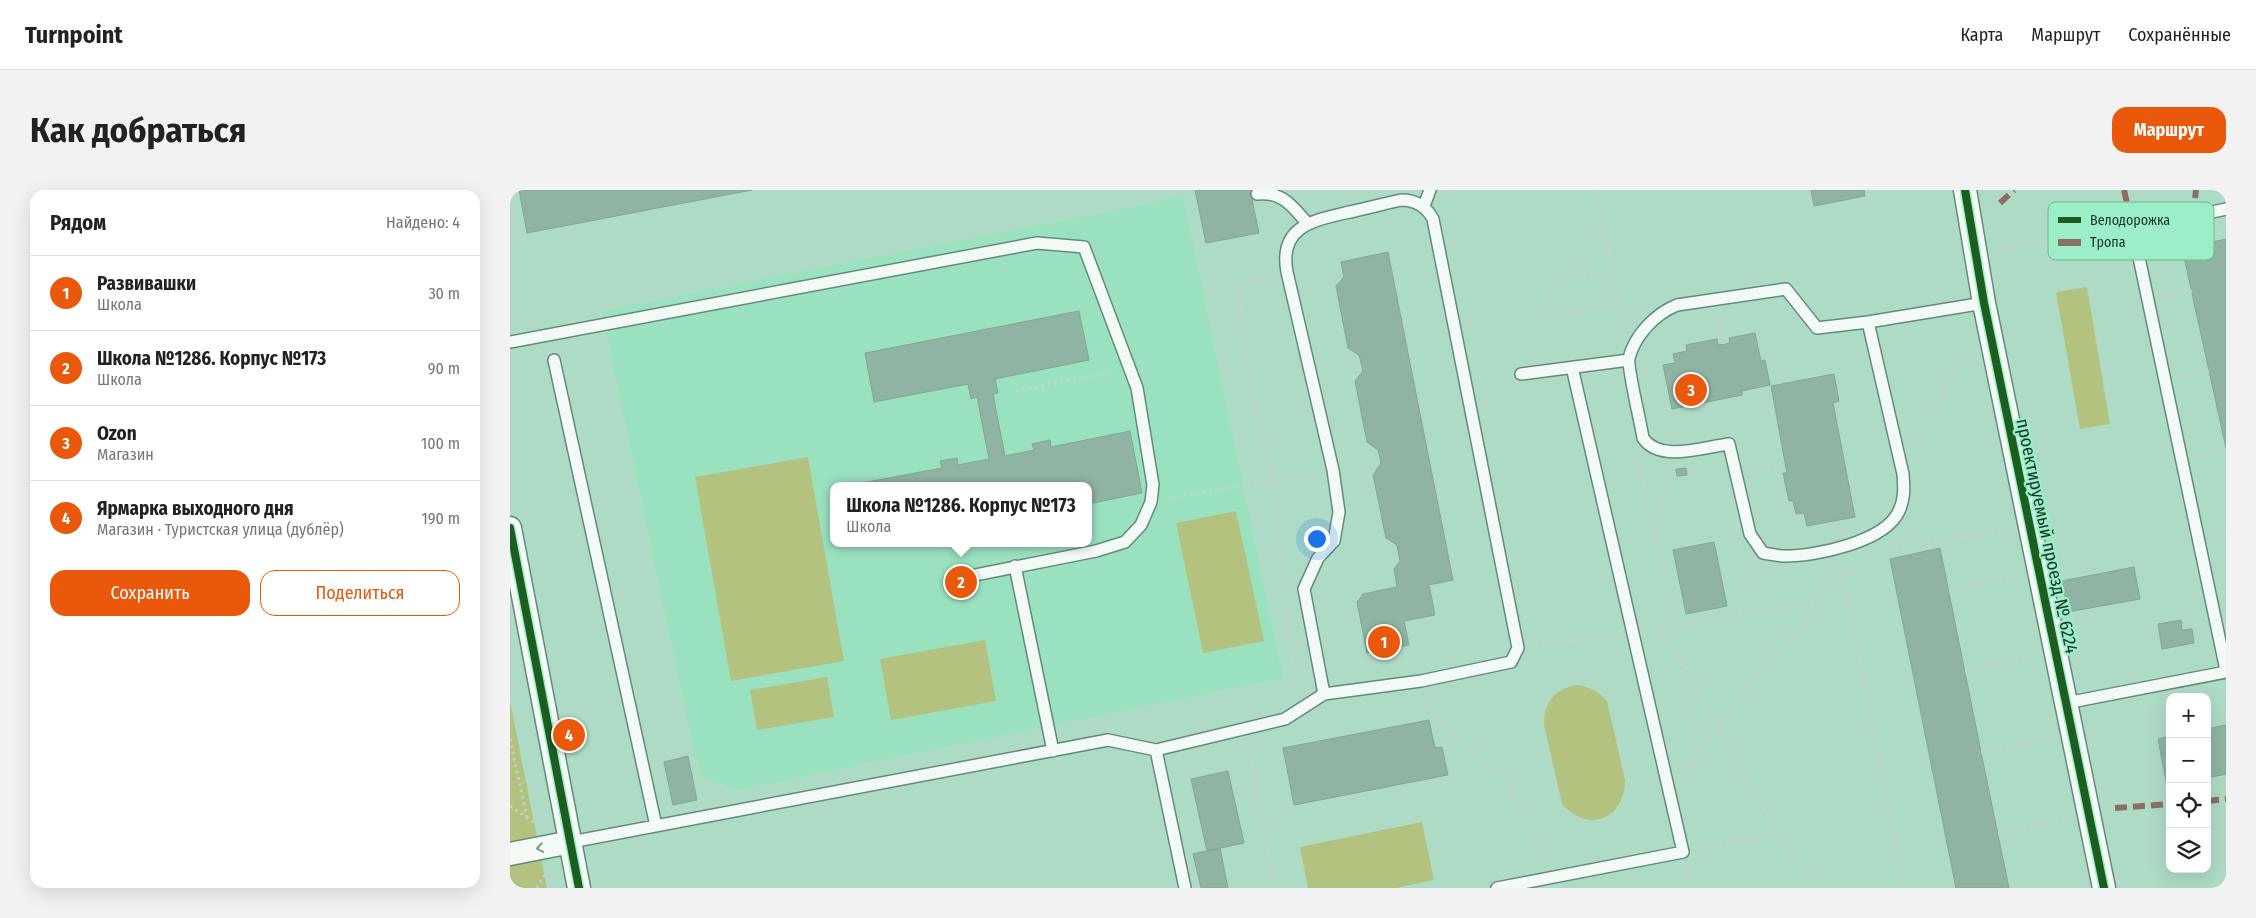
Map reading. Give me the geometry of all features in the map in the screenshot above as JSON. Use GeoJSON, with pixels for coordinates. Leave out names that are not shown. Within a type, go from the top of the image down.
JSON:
{"type":"FeatureCollection","features":[{"type":"Feature","properties":{"kind":"street","name":"проектируемый проезд № 6224"},"geometry":{"type":"LineString","coordinates":[[1965,190],[1984,303],[2104,888]]}},
{"type":"Feature","properties":{"kind":"street"},"geometry":{"type":"LineString","coordinates":[[510,528],[580,888]]}},
{"type":"Feature","properties":{"kind":"street"},"geometry":{"type":"LineString","coordinates":[[510,854],[571,842]]}},
{"type":"Feature","properties":{"kind":"lane"},"geometry":{"type":"LineString","coordinates":[[1424,206],[1430,190]]}},
{"type":"Feature","properties":{"kind":"lane"},"geometry":{"type":"LineString","coordinates":[[1257,194],[1273,194],[1281,197],[1308,223]]}},
{"type":"Feature","properties":{"kind":"lane"},"geometry":{"type":"LineString","coordinates":[[571,842],[1108,740],[1156,750],[1246,730],[1285,719],[1324,694],[1420,681],[1511,662],[1518,648],[1433,219],[1424,206],[1409,200],[1401,200],[1308,223],[1290,239],[1285,256],[1287,272],[1333,470],[1339,512],[1334,541],[1318,558],[1304,588],[1324,694]]}},
{"type":"Feature","properties":{"kind":"lane"},"geometry":{"type":"LineString","coordinates":[[510,342],[1037,243],[1084,247],[1137,388],[1151,476],[1151,502],[1141,525],[1125,542],[1096,551],[950,580]]}},
{"type":"Feature","properties":{"kind":"lane"},"geometry":{"type":"LineString","coordinates":[[2066,703],[2226,671],[2140,260]]}},
{"type":"Feature","properties":{"kind":"lane"},"geometry":{"type":"LineString","coordinates":[[1868,322],[1902,474],[1905,494],[1898,513],[1882,530],[1838,549],[1785,556],[1762,553],[1750,534],[1729,444],[1674,452],[1660,451],[1649,446],[1643,438],[1629,360],[1637,340],[1652,321],[1664,310],[1677,305],[1786,289],[1817,328],[1868,322],[1984,303]]}},
{"type":"Feature","properties":{"kind":"lane"},"geometry":{"type":"LineString","coordinates":[[554,360],[656,826]]}},
{"type":"Feature","properties":{"kind":"lane"},"geometry":{"type":"LineString","coordinates":[[1521,374],[1629,360]]}},
{"type":"Feature","properties":{"kind":"lane"},"geometry":{"type":"LineString","coordinates":[[1497,888],[1683,852],[1572,367]]}},
{"type":"Feature","properties":{"kind":"lane"},"geometry":{"type":"LineString","coordinates":[[1015,566],[1053,751]]}},
{"type":"Feature","properties":{"kind":"lane"},"geometry":{"type":"LineString","coordinates":[[1156,750],[1185,888]]}},
{"type":"Feature","properties":{"kind":"path"},"geometry":{"type":"LineString","coordinates":[[1597,190],[1629,360]]}},
{"type":"Feature","properties":{"kind":"path"},"geometry":{"type":"LineString","coordinates":[[1578,279],[1604,226]]}},
{"type":"Feature","properties":{"kind":"path"},"geometry":{"type":"LineString","coordinates":[[2008,248],[2048,242]]}},
{"type":"Feature","properties":{"kind":"path"},"geometry":{"type":"LineString","coordinates":[[1284,587],[1272,481],[1242,333],[1242,281],[1287,272]]}},
{"type":"Feature","properties":{"kind":"path"},"geometry":{"type":"LineString","coordinates":[[1612,272],[1562,281],[1553,289],[1549,296],[1549,307],[1555,314],[1562,316],[1618,304]]}},
{"type":"Feature","properties":{"kind":"path"},"geometry":{"type":"LineString","coordinates":[[2149,301],[2192,291]]}},
{"type":"Feature","properties":{"kind":"path"},"geometry":{"type":"LineString","coordinates":[[1716,299],[1724,344]]}},
{"type":"Feature","properties":{"kind":"path"},"geometry":{"type":"LineString","coordinates":[[1902,474],[1968,347]]}},
{"type":"Feature","properties":{"kind":"path"},"geometry":{"type":"LineString","coordinates":[[1016,392],[1129,368]]}},
{"type":"Feature","properties":{"kind":"path"},"geometry":{"type":"LineString","coordinates":[[2165,381],[2209,371]]}},
{"type":"Feature","properties":{"kind":"path"},"geometry":{"type":"LineString","coordinates":[[1643,438],[1637,455],[1676,625]]}},
{"type":"Feature","properties":{"kind":"path"},"geometry":{"type":"LineString","coordinates":[[2182,461],[2226,451]]}},
{"type":"Feature","properties":{"kind":"path"},"geometry":{"type":"LineString","coordinates":[[1655,533],[1674,452]]}},
{"type":"Feature","properties":{"kind":"path"},"geometry":{"type":"LineString","coordinates":[[1736,475],[1786,466]]}},
{"type":"Feature","properties":{"kind":"path"},"geometry":{"type":"LineString","coordinates":[[1151,502],[1333,470]]}},
{"type":"Feature","properties":{"kind":"path"},"geometry":{"type":"LineString","coordinates":[[1882,548],[1900,548],[2030,527]]}},
{"type":"Feature","properties":{"kind":"path"},"geometry":{"type":"LineString","coordinates":[[1670,792],[1764,663],[1799,631],[1814,603],[1838,549]]}},
{"type":"Feature","properties":{"kind":"path"},"geometry":{"type":"LineString","coordinates":[[1838,549],[1904,888]]}},
{"type":"Feature","properties":{"kind":"path"},"geometry":{"type":"LineString","coordinates":[[1740,615],[1737,599],[1762,553]]}},
{"type":"Feature","properties":{"kind":"path"},"geometry":{"type":"LineString","coordinates":[[1949,589],[2015,576]]}},
{"type":"Feature","properties":{"kind":"path"},"geometry":{"type":"LineString","coordinates":[[1518,648],[1660,628],[1814,603]]}},
{"type":"Feature","properties":{"kind":"path"},"geometry":{"type":"LineString","coordinates":[[1286,606],[1298,712]]}},
{"type":"Feature","properties":{"kind":"path"},"geometry":{"type":"LineString","coordinates":[[1660,628],[1692,677],[1717,728],[1778,834],[1816,888]]}},
{"type":"Feature","properties":{"kind":"path"},"geometry":{"type":"LineString","coordinates":[[1679,655],[1698,755]]}},
{"type":"Feature","properties":{"kind":"path"},"geometry":{"type":"LineString","coordinates":[[1965,671],[2031,657]]}},
{"type":"Feature","properties":{"kind":"path"},"geometry":{"type":"LineString","coordinates":[[1420,681],[1430,712],[1505,781],[1553,877]]}},
{"type":"Feature","properties":{"kind":"path"},"geometry":{"type":"LineString","coordinates":[[1246,730],[1275,888]]}},
{"type":"Feature","properties":{"kind":"path"},"geometry":{"type":"LineString","coordinates":[[510,739],[527,818]]}},
{"type":"Feature","properties":{"kind":"path"},"geometry":{"type":"LineString","coordinates":[[1982,752],[2048,739]]}},
{"type":"Feature","properties":{"kind":"path"},"geometry":{"type":"LineString","coordinates":[[510,806],[542,828]]}},
{"type":"Feature","properties":{"kind":"path"},"geometry":{"type":"LineString","coordinates":[[1998,834],[2065,820]]}},
{"type":"Feature","properties":{"kind":"path"},"geometry":{"type":"LineString","coordinates":[[1683,852],[1778,834]]}},
{"type":"Feature","properties":{"kind":"path"},"geometry":{"type":"LineString","coordinates":[[536,887],[550,867]]}},
{"type":"Feature","properties":{"kind":"shaded area"},"geometry":{"type":"Polygon","coordinates":[[[1183,197],[1283,678],[736,790],[701,776],[694,752],[602,311],[1183,197]]]}},
{"type":"Feature","properties":{"kind":"shaded area"},"geometry":{"type":"Polygon","coordinates":[[[2087,287],[2110,424],[2080,429],[2056,292],[2087,287]]]}},
{"type":"Feature","properties":{"kind":"shaded area"},"geometry":{"type":"Polygon","coordinates":[[[808,457],[844,661],[731,681],[695,477],[808,457]]]}},
{"type":"Feature","properties":{"kind":"shaded area"},"geometry":{"type":"Polygon","coordinates":[[[1236,511],[1264,641],[1203,653],[1176,523],[1236,511]]]}},
{"type":"Feature","properties":{"kind":"shaded area"},"geometry":{"type":"Polygon","coordinates":[[[985,640],[996,701],[891,720],[880,659],[985,640]]]}},
{"type":"Feature","properties":{"kind":"shaded area"},"geometry":{"type":"Polygon","coordinates":[[[827,677],[834,717],[757,730],[750,690],[827,677]]]}},
{"type":"Feature","properties":{"kind":"shaded area"},"geometry":{"type":"Polygon","coordinates":[[[1577,685],[1594,690],[1607,701],[1625,780],[1619,804],[1612,813],[1603,818],[1593,820],[1572,813],[1562,804],[1544,725],[1546,710],[1552,698],[1562,690],[1577,685]]]}},
{"type":"Feature","properties":{"kind":"shaded area"},"geometry":{"type":"Polygon","coordinates":[[[510,701],[547,888],[510,888],[510,701]]]}},
{"type":"Feature","properties":{"kind":"shaded area"},"geometry":{"type":"Polygon","coordinates":[[[1422,822],[1434,880],[1396,888],[1308,888],[1300,847],[1422,822]]]}},
{"type":"Feature","properties":{"kind":"building"},"geometry":{"type":"Polygon","coordinates":[[[519,190],[752,190],[527,233],[519,190]]]}},
{"type":"Feature","properties":{"kind":"building"},"geometry":{"type":"Polygon","coordinates":[[[1195,190],[1250,190],[1259,233],[1206,243],[1195,190]]]}},
{"type":"Feature","properties":{"kind":"building"},"geometry":{"type":"Polygon","coordinates":[[[1811,190],[1864,190],[1865,196],[1814,206],[1811,190]]]}},
{"type":"Feature","properties":{"kind":"building"},"geometry":{"type":"Polygon","coordinates":[[[2226,239],[2226,448],[2185,260],[2214,260],[2214,241],[2226,239]]]}},
{"type":"Feature","properties":{"kind":"building"},"geometry":{"type":"Polygon","coordinates":[[[1388,252],[1453,580],[1429,585],[1435,615],[1404,621],[1409,645],[1367,653],[1357,602],[1363,594],[1397,587],[1394,569],[1400,561],[1397,545],[1386,538],[1373,475],[1381,463],[1378,450],[1367,442],[1355,381],[1363,371],[1359,355],[1348,348],[1336,286],[1344,277],[1341,262],[1388,252]]]}},
{"type":"Feature","properties":{"kind":"building"},"geometry":{"type":"Polygon","coordinates":[[[1079,311],[1089,360],[995,379],[998,393],[993,394],[1005,456],[1034,450],[1032,444],[1050,440],[1051,447],[1130,431],[1142,493],[1092,503],[1092,482],[867,482],[942,468],[940,461],[957,458],[958,465],[989,459],[977,397],[971,399],[968,384],[874,402],[865,353],[1079,311]]]}},
{"type":"Feature","properties":{"kind":"building"},"geometry":{"type":"Polygon","coordinates":[[[1755,333],[1761,361],[1765,360],[1770,385],[1742,391],[1742,395],[1672,409],[1663,365],[1675,363],[1673,354],[1687,351],[1686,345],[1717,339],[1718,345],[1730,343],[1729,338],[1755,333]]]}},
{"type":"Feature","properties":{"kind":"building"},"geometry":{"type":"Polygon","coordinates":[[[1834,374],[1839,401],[1833,403],[1855,517],[1807,526],[1804,513],[1796,514],[1793,501],[1789,501],[1783,473],[1787,473],[1771,386],[1834,374]]]}},
{"type":"Feature","properties":{"kind":"building"},"geometry":{"type":"Polygon","coordinates":[[[1686,468],[1687,475],[1677,476],[1676,469],[1686,468]]]}},
{"type":"Feature","properties":{"kind":"building"},"geometry":{"type":"Polygon","coordinates":[[[1714,542],[1727,606],[1686,614],[1673,550],[1714,542]]]}},
{"type":"Feature","properties":{"kind":"building"},"geometry":{"type":"Polygon","coordinates":[[[1940,548],[2009,888],[1956,888],[1890,559],[1940,548]]]}},
{"type":"Feature","properties":{"kind":"building"},"geometry":{"type":"Polygon","coordinates":[[[2134,567],[2140,599],[2068,612],[2062,581],[2134,567]]]}},
{"type":"Feature","properties":{"kind":"building"},"geometry":{"type":"Polygon","coordinates":[[[2181,620],[2182,630],[2192,629],[2194,643],[2162,649],[2158,624],[2181,620]]]}},
{"type":"Feature","properties":{"kind":"building"},"geometry":{"type":"Polygon","coordinates":[[[1429,720],[1435,748],[1442,747],[1448,775],[1294,805],[1283,748],[1429,720]]]}},
{"type":"Feature","properties":{"kind":"building"},"geometry":{"type":"Polygon","coordinates":[[[2226,725],[2226,774],[2211,777],[2211,738],[2211,728],[2226,725]]]}},
{"type":"Feature","properties":{"kind":"building"},"geometry":{"type":"Polygon","coordinates":[[[2166,737],[2166,781],[2158,739],[2166,737]]]}},
{"type":"Feature","properties":{"kind":"building"},"geometry":{"type":"Polygon","coordinates":[[[688,756],[697,800],[673,805],[664,762],[688,756]]]}},
{"type":"Feature","properties":{"kind":"building"},"geometry":{"type":"Polygon","coordinates":[[[1228,771],[1244,843],[1207,851],[1191,779],[1228,771]]]}},
{"type":"Feature","properties":{"kind":"building"},"geometry":{"type":"Polygon","coordinates":[[[1220,848],[1228,888],[1201,888],[1193,854],[1220,848]]]}},
{"type":"Feature","properties":{"kind":"marked path"},"geometry":{"type":"LineString","coordinates":[[2000,203],[2014,190]]}},
{"type":"Feature","properties":{"kind":"marked path"},"geometry":{"type":"LineString","coordinates":[[2124,190],[2127,202]]}},
{"type":"Feature","properties":{"kind":"marked path"},"geometry":{"type":"LineString","coordinates":[[2195,202],[2196,190]]}},
{"type":"Feature","properties":{"kind":"marked path"},"geometry":{"type":"LineString","coordinates":[[2211,801],[2226,799]]}},
{"type":"Feature","properties":{"kind":"marked path"},"geometry":{"type":"LineString","coordinates":[[2115,808],[2166,804]]}},
{"type":"Feature","properties":{"kind":"cycle path"},"geometry":{"type":"LineString","coordinates":[[1965,190],[1984,303],[2104,888]]}},
{"type":"Feature","properties":{"kind":"cycle path"},"geometry":{"type":"LineString","coordinates":[[510,528],[579,888]]}},
{"type":"Feature","properties":{"kind":"place","name":"Ozon"},"geometry":{"type":"Point","coordinates":[1691,390]}},
{"type":"Feature","properties":{"kind":"place","name":"Школа №1286. Корпус №173"},"geometry":{"type":"Point","coordinates":[961,582]}},
{"type":"Feature","properties":{"kind":"place","name":"Развивашки"},"geometry":{"type":"Point","coordinates":[1384,642]}},
{"type":"Feature","properties":{"kind":"place","name":"Ярмарка выходного дня"},"geometry":{"type":"Point","coordinates":[569,735]}}]}
